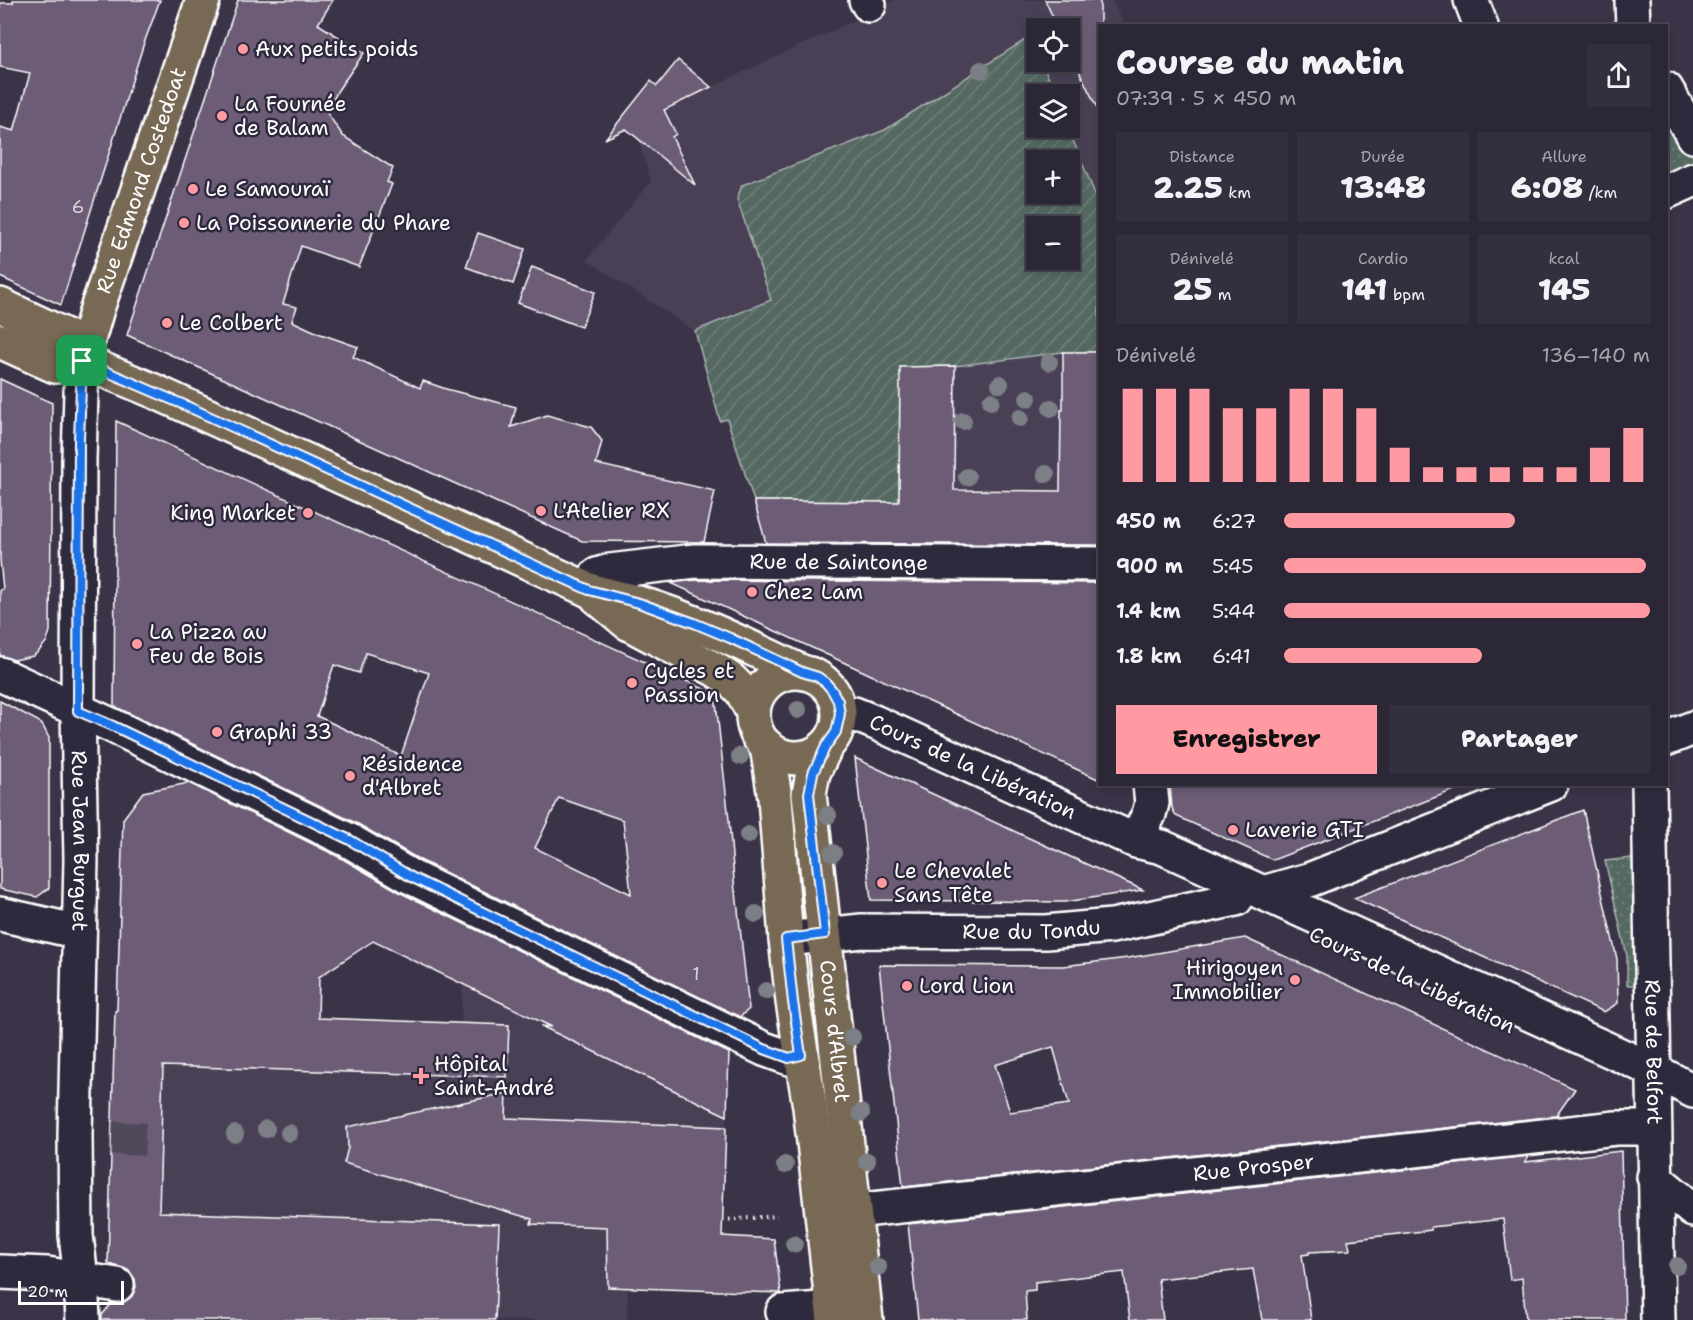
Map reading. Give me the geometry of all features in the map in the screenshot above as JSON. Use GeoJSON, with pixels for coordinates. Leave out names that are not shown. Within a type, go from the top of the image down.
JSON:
{"type":"FeatureCollection","features":[{"type":"Feature","properties":{"kind":"main road","name":"Rue Edmond Costedoat"},"geometry":{"type":"LineString","coordinates":[[82,361],[97,309],[203,0]]}},
{"type":"Feature","properties":{"kind":"main road"},"geometry":{"type":"LineString","coordinates":[[0,305],[66,336],[82,361]]}},
{"type":"Feature","properties":{"kind":"main road"},"geometry":{"type":"LineString","coordinates":[[0,341],[55,366],[82,361],[182,404],[589,590],[639,603],[694,623],[802,672],[818,677],[832,690],[838,701],[840,714],[836,732],[826,746],[811,755],[794,758],[779,754],[766,746],[756,731],[753,712],[755,700],[761,689],[775,677],[785,673],[802,672]]}},
{"type":"Feature","properties":{"kind":"main road"},"geometry":{"type":"LineString","coordinates":[[589,590],[628,623],[731,680],[742,691],[753,712]]}},
{"type":"Feature","properties":{"kind":"main road","name":"Cours d'Albret"},"geometry":{"type":"LineString","coordinates":[[766,746],[775,798],[793,1002],[810,1107],[833,1314]]}},
{"type":"Feature","properties":{"kind":"main road","name":"Cours d'Albret"},"geometry":{"type":"LineString","coordinates":[[826,746],[813,773],[809,794],[866,1320]]}},
{"type":"Feature","properties":{"kind":"street"},"geometry":{"type":"LineString","coordinates":[[1471,0],[1480,24]]}},
{"type":"Feature","properties":{"kind":"street"},"geometry":{"type":"LineString","coordinates":[[1632,0],[1633,24]]}},
{"type":"Feature","properties":{"kind":"street"},"geometry":{"type":"LineString","coordinates":[[1668,92],[1693,136]]}},
{"type":"Feature","properties":{"kind":"street"},"geometry":{"type":"LineString","coordinates":[[1668,191],[1693,180]]}},
{"type":"Feature","properties":{"kind":"street","name":"Rue Jean Burguet"},"geometry":{"type":"LineString","coordinates":[[82,361],[79,440],[78,711],[81,859],[75,1136],[76,1224],[83,1320]]}},
{"type":"Feature","properties":{"kind":"street","name":"Rue de Saintonge"},"geometry":{"type":"LineString","coordinates":[[589,590],[597,575],[610,571],[695,561],[1098,564]]}},
{"type":"Feature","properties":{"kind":"street"},"geometry":{"type":"LineString","coordinates":[[0,674],[350,840],[411,877],[764,1049],[789,1058],[801,1055]]}},
{"type":"Feature","properties":{"kind":"street","name":"Cours de la Libération"},"geometry":{"type":"LineString","coordinates":[[840,714],[854,714],[874,722],[1136,841],[1162,847],[1250,896],[1654,1081],[1693,1091]]}},
{"type":"Feature","properties":{"kind":"street"},"geometry":{"type":"LineString","coordinates":[[1668,738],[1693,728]]}},
{"type":"Feature","properties":{"kind":"street"},"geometry":{"type":"LineString","coordinates":[[1136,841],[1152,803],[1150,786]]}},
{"type":"Feature","properties":{"kind":"street","name":"Rue du Tondu"},"geometry":{"type":"LineString","coordinates":[[786,939],[862,931],[1046,933],[1112,926],[1250,896],[1309,880],[1546,786]]}},
{"type":"Feature","properties":{"kind":"street","name":"Rue de Belfort"},"geometry":{"type":"LineString","coordinates":[[1649,786],[1658,1320]]}},
{"type":"Feature","properties":{"kind":"street"},"geometry":{"type":"LineString","coordinates":[[0,914],[79,932]]}},
{"type":"Feature","properties":{"kind":"street","name":"Cours de la Libération"},"geometry":{"type":"LineString","coordinates":[[1654,1081],[1693,1112]]}},
{"type":"Feature","properties":{"kind":"street","name":"Rue Prosper"},"geometry":{"type":"LineString","coordinates":[[854,1211],[1604,1129],[1654,1128]]}},
{"type":"Feature","properties":{"kind":"street"},"geometry":{"type":"LineString","coordinates":[[1654,1177],[1693,1210]]}},
{"type":"Feature","properties":{"kind":"street"},"geometry":{"type":"LineString","coordinates":[[0,1272],[47,1274],[117,1285]]}},
{"type":"Feature","properties":{"kind":"street"},"geometry":{"type":"LineString","coordinates":[[783,1312],[833,1314]]}},
{"type":"Feature","properties":{"kind":"path"},"geometry":{"type":"LineString","coordinates":[[723,1220],[777,1216]]}},
{"type":"Feature","properties":{"kind":"shaded area"},"geometry":{"type":"Polygon","coordinates":[[[893,0],[1112,0],[1124,24],[1098,24],[1098,547],[766,543],[727,419],[720,421],[695,331],[587,260],[651,181],[634,126],[893,0]]]}},
{"type":"Feature","properties":{"kind":"shaded area","name":"Hôpital Saint-André"},"geometry":{"type":"Polygon","coordinates":[[[175,786],[729,1053],[722,1236],[774,1239],[781,1293],[628,1287],[627,1320],[110,1320],[110,1305],[117,1297],[118,1305],[335,1314],[120,1266],[118,1274],[108,1263],[115,1011],[122,1009],[461,1023],[463,984],[367,937],[360,950],[333,968],[320,967],[319,978],[164,987],[117,986],[123,819],[175,786]]]}},
{"type":"Feature","properties":{"kind":"green space"},"geometry":{"type":"Polygon","coordinates":[[[1026,39],[1026,72],[1046,72],[1051,84],[1026,84],[1026,138],[1072,138],[1077,150],[1026,150],[1026,204],[1080,204],[1080,157],[1095,194],[1098,192],[1098,352],[1063,352],[955,366],[901,367],[899,502],[754,501],[727,419],[720,421],[695,331],[771,300],[737,199],[742,185],[885,130],[1026,39]]]}},
{"type":"Feature","properties":{"kind":"green space"},"geometry":{"type":"Polygon","coordinates":[[[1668,112],[1693,156],[1693,169],[1668,178],[1668,112]]]}},
{"type":"Feature","properties":{"kind":"green space"},"geometry":{"type":"Polygon","coordinates":[[[1632,858],[1635,985],[1627,985],[1627,956],[1605,861],[1632,858]]]}},
{"type":"Feature","properties":{"kind":"building"},"geometry":{"type":"Polygon","coordinates":[[[13,0],[160,0],[143,46],[61,305],[0,277],[0,127],[14,131],[30,73],[0,67],[0,3],[13,3],[13,0]]]}},
{"type":"Feature","properties":{"kind":"building"},"geometry":{"type":"Polygon","coordinates":[[[238,0],[333,0],[318,24],[364,53],[338,90],[327,113],[343,136],[393,168],[387,182],[392,184],[359,267],[301,246],[283,304],[297,307],[292,321],[358,347],[353,357],[420,388],[423,381],[516,407],[511,427],[547,415],[591,427],[602,441],[596,464],[715,491],[704,542],[582,541],[127,335],[238,0]]]}},
{"type":"Feature","properties":{"kind":"building"},"geometry":{"type":"Polygon","coordinates":[[[1045,0],[1100,0],[1098,110],[1080,72],[1080,18],[1053,18],[1045,0]]]}},
{"type":"Feature","properties":{"kind":"building"},"geometry":{"type":"Polygon","coordinates":[[[678,60],[711,87],[664,110],[676,134],[672,137],[695,185],[626,129],[605,139],[651,81],[657,86],[678,60]]]}},
{"type":"Feature","properties":{"kind":"building"},"geometry":{"type":"Polygon","coordinates":[[[478,233],[525,249],[513,284],[466,267],[478,233]]]}},
{"type":"Feature","properties":{"kind":"building"},"geometry":{"type":"Polygon","coordinates":[[[532,267],[595,292],[581,327],[518,303],[532,267]]]}},
{"type":"Feature","properties":{"kind":"building"},"geometry":{"type":"Polygon","coordinates":[[[1063,352],[1098,352],[1098,545],[766,543],[754,501],[899,502],[900,367],[955,366],[954,490],[1060,491],[1061,410],[1063,410],[1063,352]]]}},
{"type":"Feature","properties":{"kind":"building"},"geometry":{"type":"Polygon","coordinates":[[[0,379],[52,403],[50,631],[47,641],[33,656],[14,660],[0,656],[0,590],[3,589],[0,560],[0,379]]]}},
{"type":"Feature","properties":{"kind":"building"},"geometry":{"type":"Polygon","coordinates":[[[116,421],[715,694],[749,1009],[740,1017],[420,860],[358,824],[114,706],[116,421]],[[366,653],[359,673],[334,665],[317,716],[401,756],[429,673],[366,653]],[[559,798],[535,848],[631,894],[623,820],[559,798]]]}},
{"type":"Feature","properties":{"kind":"building"},"geometry":{"type":"Polygon","coordinates":[[[696,580],[1098,583],[1098,779],[671,583],[696,580]]]}},
{"type":"Feature","properties":{"kind":"building"},"geometry":{"type":"Polygon","coordinates":[[[0,701],[38,721],[49,738],[49,888],[37,897],[0,889],[0,701]]]}},
{"type":"Feature","properties":{"kind":"building"},"geometry":{"type":"Polygon","coordinates":[[[855,758],[1143,890],[1065,902],[871,900],[855,758]]]}},
{"type":"Feature","properties":{"kind":"building"},"geometry":{"type":"Polygon","coordinates":[[[189,783],[341,858],[403,894],[729,1053],[727,1116],[541,1026],[552,1027],[373,941],[319,977],[318,1018],[509,1025],[507,1077],[163,1066],[159,1212],[499,1224],[495,1320],[102,1320],[102,1315],[112,1303],[124,1302],[132,1296],[136,1287],[135,1279],[129,1271],[108,1263],[123,819],[143,792],[189,783]]]}},
{"type":"Feature","properties":{"kind":"building"},"geometry":{"type":"Polygon","coordinates":[[[1170,786],[1462,786],[1273,860],[1176,816],[1172,808],[1170,786]]]}},
{"type":"Feature","properties":{"kind":"building"},"geometry":{"type":"Polygon","coordinates":[[[1583,810],[1617,959],[1618,1003],[1604,1012],[1354,898],[1583,810]]]}},
{"type":"Feature","properties":{"kind":"building"},"geometry":{"type":"Polygon","coordinates":[[[1245,938],[1575,1089],[1556,1116],[903,1187],[879,965],[1063,966],[1128,958],[1245,938]],[[1053,1047],[995,1065],[1010,1112],[1069,1104],[1053,1047]]]}},
{"type":"Feature","properties":{"kind":"building"},"geometry":{"type":"Polygon","coordinates":[[[507,1093],[506,1118],[726,1127],[722,1236],[774,1239],[781,1293],[608,1287],[607,1227],[531,1224],[532,1219],[344,1163],[348,1148],[347,1127],[507,1093]]]}},
{"type":"Feature","properties":{"kind":"building"},"geometry":{"type":"Polygon","coordinates":[[[1621,1151],[1625,1320],[1526,1320],[1522,1278],[1510,1280],[1503,1219],[1348,1240],[1350,1250],[1309,1252],[1309,1254],[1302,1255],[1311,1320],[1262,1320],[1253,1269],[1158,1279],[1163,1320],[1130,1320],[1124,1272],[1035,1282],[1035,1290],[1025,1291],[1027,1320],[918,1320],[908,1224],[1529,1156],[1525,1162],[1621,1151]]]}},
{"type":"Feature","properties":{"kind":"tunnel"},"geometry":{"type":"LineString","coordinates":[[112,1138],[161,1140]]}},
{"type":"Feature","properties":{"kind":"place","name":"Aux petits poids"},"geometry":{"type":"Point","coordinates":[243,49]}},
{"type":"Feature","properties":{"kind":"place","name":"La Fournée de Balam"},"geometry":{"type":"Point","coordinates":[222,116]}},
{"type":"Feature","properties":{"kind":"place","name":"Le Samouraï"},"geometry":{"type":"Point","coordinates":[193,189]}},
{"type":"Feature","properties":{"kind":"place","name":"La Poissonnerie du Phare"},"geometry":{"type":"Point","coordinates":[184,223]}},
{"type":"Feature","properties":{"kind":"place","name":"Le Colbert"},"geometry":{"type":"Point","coordinates":[167,323]}},
{"type":"Feature","properties":{"kind":"place","name":"L'Atelier RX"},"geometry":{"type":"Point","coordinates":[541,511]}},
{"type":"Feature","properties":{"kind":"place","name":"King Market"},"geometry":{"type":"Point","coordinates":[308,513]}},
{"type":"Feature","properties":{"kind":"place","name":"Chez Lam"},"geometry":{"type":"Point","coordinates":[752,592]}},
{"type":"Feature","properties":{"kind":"place","name":"La Pizza au Feu de Bois"},"geometry":{"type":"Point","coordinates":[137,644]}},
{"type":"Feature","properties":{"kind":"place","name":"Cycles et Passion"},"geometry":{"type":"Point","coordinates":[632,683]}},
{"type":"Feature","properties":{"kind":"place","name":"Graphi 33"},"geometry":{"type":"Point","coordinates":[217,732]}},
{"type":"Feature","properties":{"kind":"place","name":"Résidence d'Albret"},"geometry":{"type":"Point","coordinates":[350,776]}},
{"type":"Feature","properties":{"kind":"place","name":"Laverie GTI"},"geometry":{"type":"Point","coordinates":[1233,830]}},
{"type":"Feature","properties":{"kind":"place","name":"Le Chevalet Sans Tête"},"geometry":{"type":"Point","coordinates":[882,883]}},
{"type":"Feature","properties":{"kind":"place","name":"Hirigoyen Immobilier"},"geometry":{"type":"Point","coordinates":[1295,980]}},
{"type":"Feature","properties":{"kind":"place","name":"Lord Lion"},"geometry":{"type":"Point","coordinates":[907,986]}},
{"type":"Feature","properties":{"kind":"place","name":"Hôpital Saint-André"},"geometry":{"type":"Point","coordinates":[421,1076]}},
{"type":"Feature","properties":{"kind":"route"},"geometry":{"type":"LineString","coordinates":[[82,361],[182,404],[589,590],[639,603],[694,623],[802,672],[818,677],[826,683],[838,701],[840,714],[836,732],[826,746],[813,773],[809,794],[825,934],[786,939],[801,1055],[789,1058],[764,1049],[411,877],[350,840],[78,711],[79,440],[82,361]]}}]}
